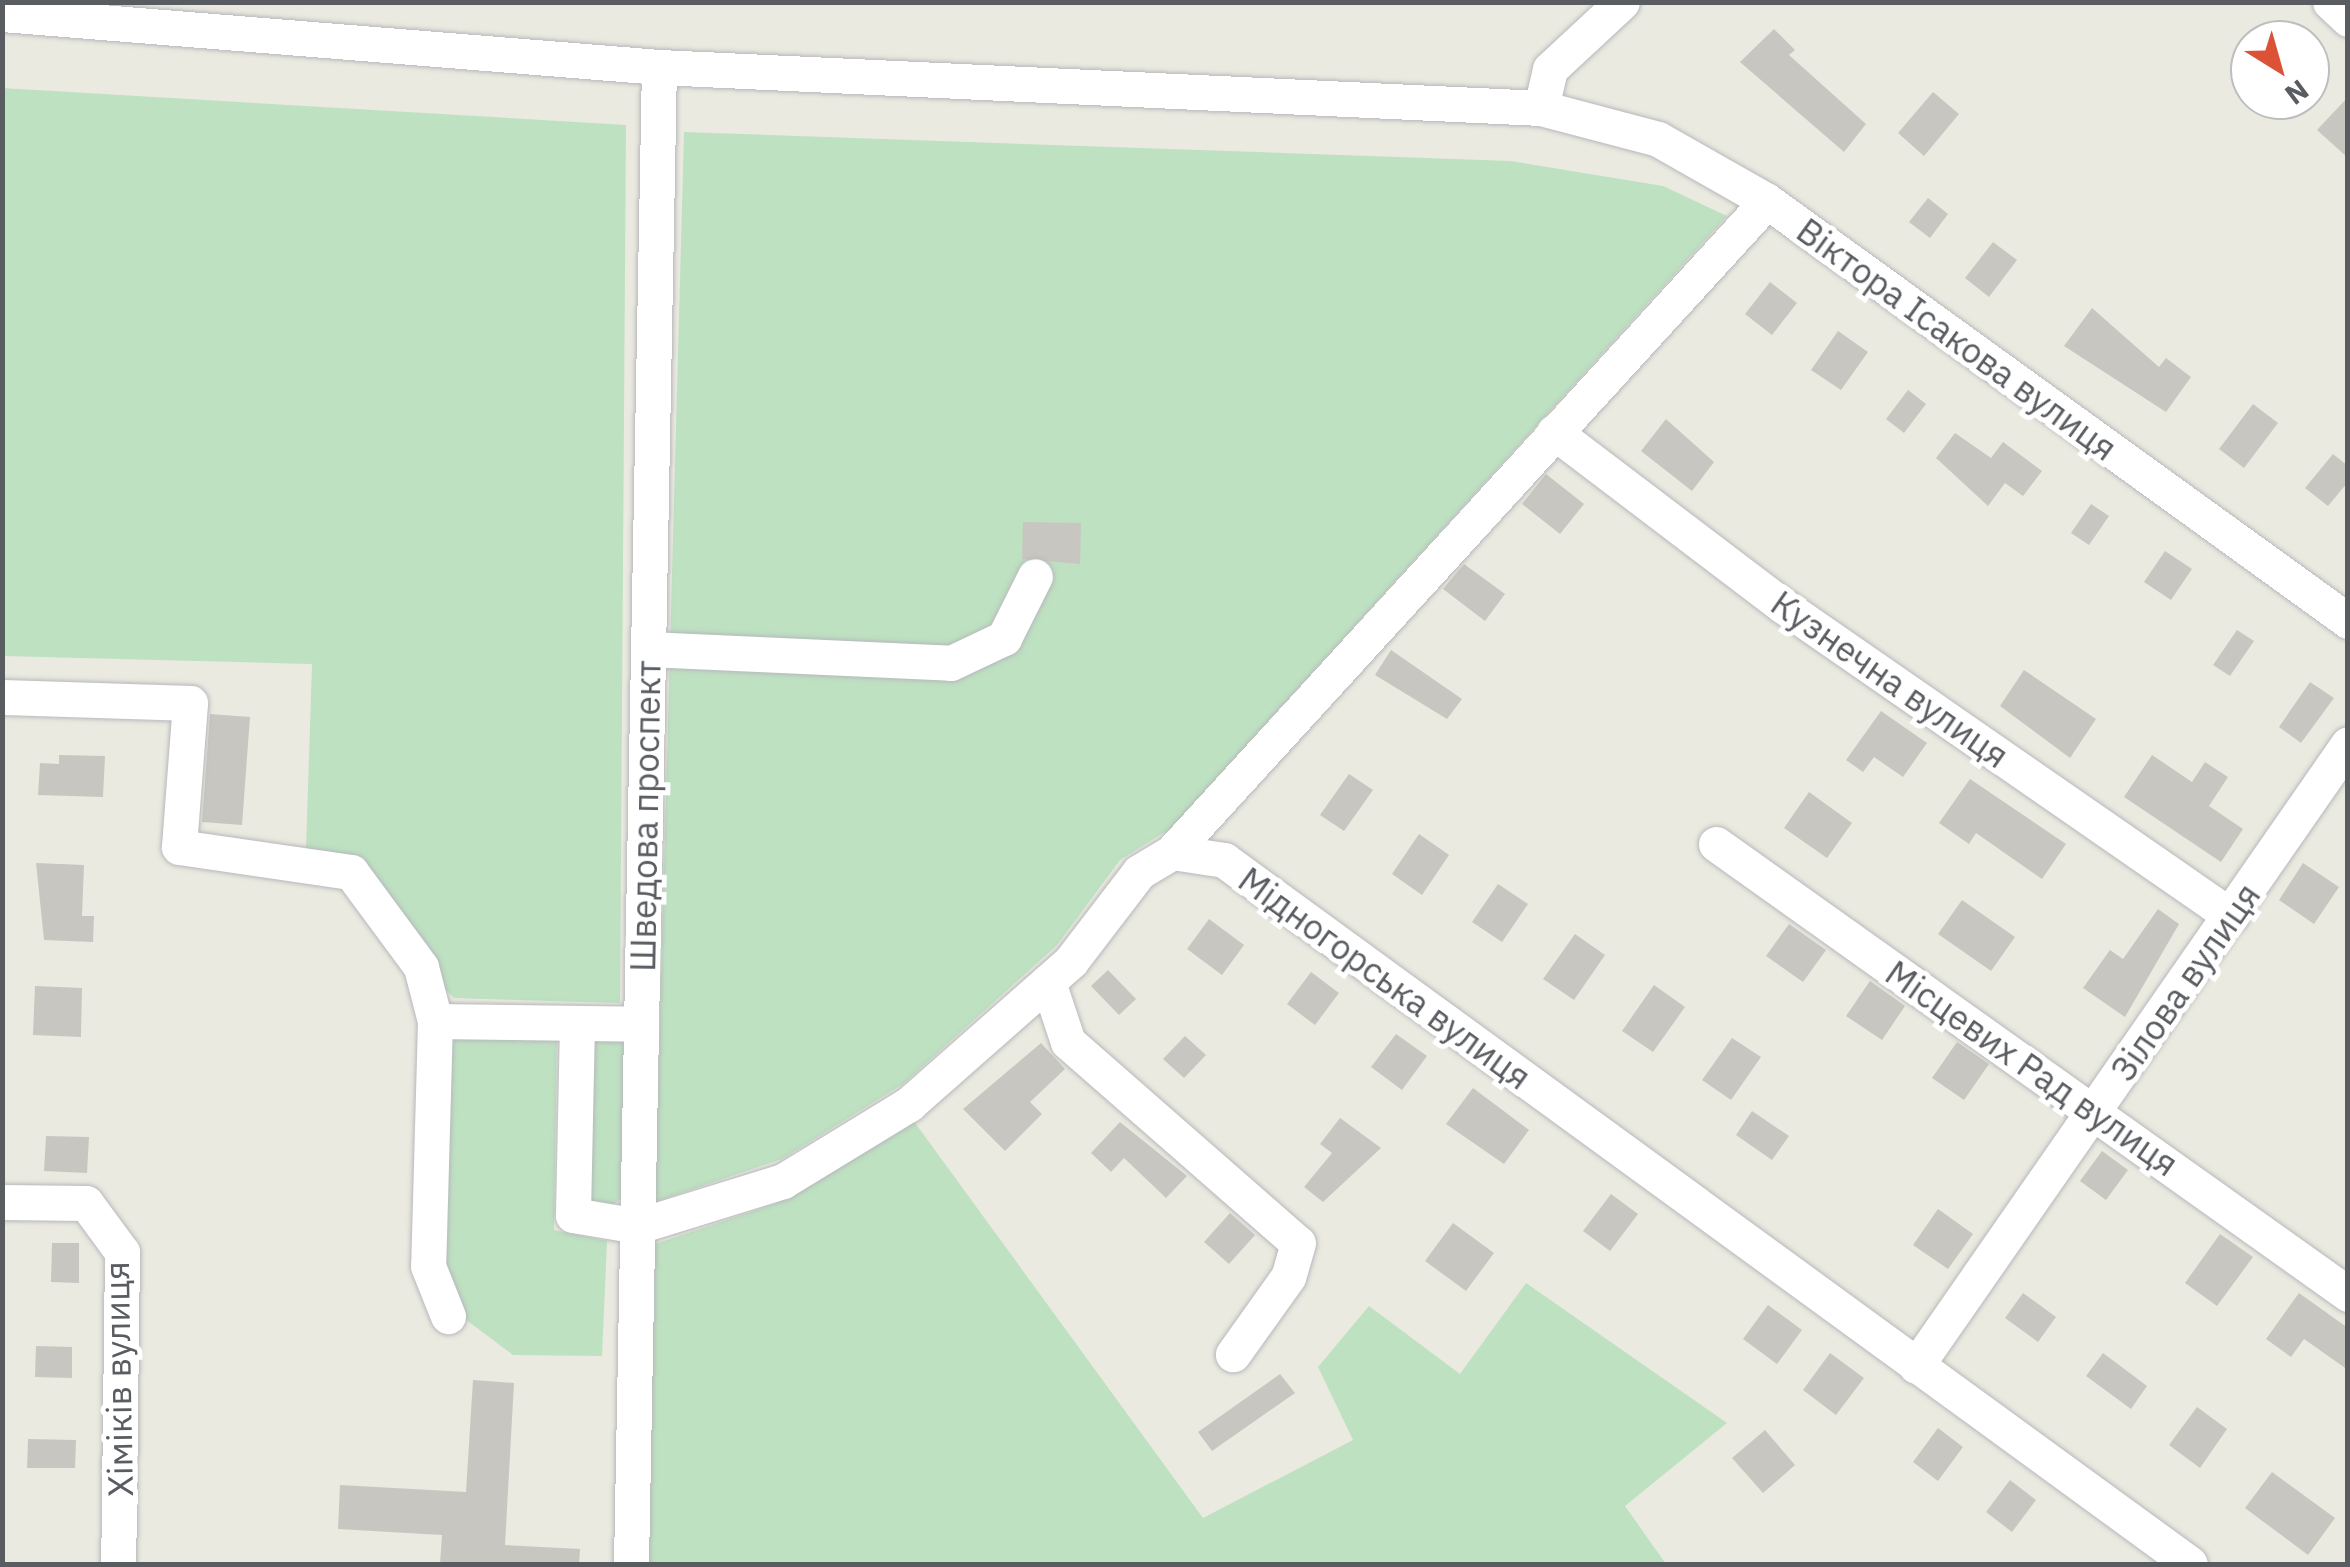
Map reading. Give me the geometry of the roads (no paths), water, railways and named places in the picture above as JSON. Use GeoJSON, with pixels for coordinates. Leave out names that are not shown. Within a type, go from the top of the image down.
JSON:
{"type":"FeatureCollection","features":[{"type":"Feature","properties":{"kind":"street"},"geometry":{"type":"LineString","coordinates":[[1541,108],[1550,69],[1622,2]]}},
{"type":"Feature","properties":{"kind":"street"},"geometry":{"type":"LineString","coordinates":[[2330,2],[2348,19]]}},
{"type":"Feature","properties":{"kind":"street","name":"Віктора Ісакова вулиця"},"geometry":{"type":"LineString","coordinates":[[2,14],[203,16],[659,67],[1541,108],[1658,139],[1767,202],[2348,621]]}},
{"type":"Feature","properties":{"kind":"street","name":"Шведова проспект"},"geometry":{"type":"LineString","coordinates":[[631,1564],[659,67]]}},
{"type":"Feature","properties":{"kind":"street"},"geometry":{"type":"LineString","coordinates":[[577,1023],[573,1215],[638,1226],[783,1181],[910,1104],[1048,982],[1139,872],[1172,852],[1767,202]]}},
{"type":"Feature","properties":{"kind":"street","name":"Кузнечна вулиця"},"geometry":{"type":"LineString","coordinates":[[1554,432],[1782,605],[2232,916]]}},
{"type":"Feature","properties":{"kind":"street"},"geometry":{"type":"LineString","coordinates":[[648,649],[951,663],[1004,638],[1035,576]]}},
{"type":"Feature","properties":{"kind":"street"},"geometry":{"type":"LineString","coordinates":[[2,697],[154,698],[190,703],[179,847],[352,872],[421,967],[435,1022],[428,1266],[448,1316]]}},
{"type":"Feature","properties":{"kind":"street","name":"Зілова вулиця"},"geometry":{"type":"LineString","coordinates":[[1916,1366],[2348,744]]}},
{"type":"Feature","properties":{"kind":"street","name":"Місцевих Рад вулиця"},"geometry":{"type":"LineString","coordinates":[[1716,844],[2348,1294]]}},
{"type":"Feature","properties":{"kind":"street","name":"Мідногорська вулиця"},"geometry":{"type":"LineString","coordinates":[[1172,852],[1224,860],[2190,1564]]}},
{"type":"Feature","properties":{"kind":"street"},"geometry":{"type":"LineString","coordinates":[[1048,982],[1068,1042],[1298,1243],[1288,1277],[1234,1354]]}},
{"type":"Feature","properties":{"kind":"street"},"geometry":{"type":"LineString","coordinates":[[435,1022],[641,1024]]}},
{"type":"Feature","properties":{"kind":"street","name":"Хіміків вулиця"},"geometry":{"type":"LineString","coordinates":[[2,1202],[86,1203],[122,1252],[118,1564]]}}]}
